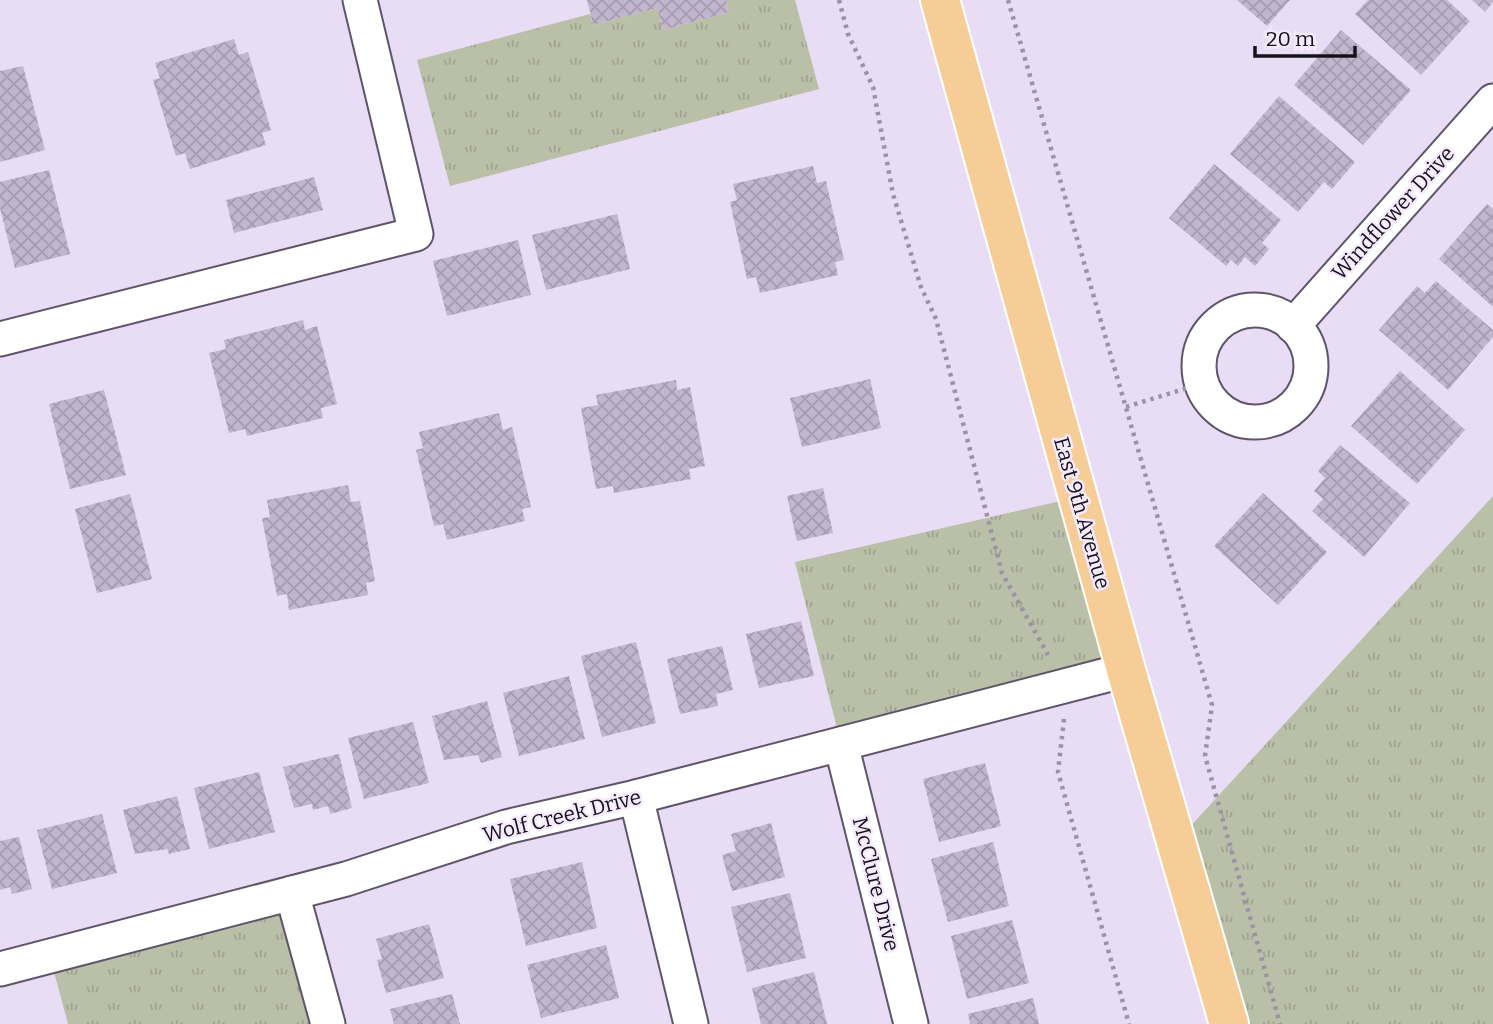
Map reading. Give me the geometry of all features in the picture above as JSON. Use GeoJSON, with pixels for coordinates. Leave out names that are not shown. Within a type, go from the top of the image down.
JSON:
{"type":"FeatureCollection","features":[{"type":"Feature","properties":{"kind":"main road","name":"East 9th Avenue"},"geometry":{"type":"LineString","coordinates":[[940,0],[1126,670],[1229,1024]]}},
{"type":"Feature","properties":{"kind":"street"},"geometry":{"type":"LineString","coordinates":[[0,339],[416,234],[360,0]]}},
{"type":"Feature","properties":{"kind":"street","name":"Windflower Drive"},"geometry":{"type":"LineString","coordinates":[[1293,326],[1493,101]]}},
{"type":"Feature","properties":{"kind":"street"},"geometry":{"type":"LineString","coordinates":[[1250,310],[1268,311],[1286,318],[1308,347],[1311,365],[1308,383],[1300,400],[1287,412],[1270,420],[1251,422],[1233,417],[1218,407],[1203,383],[1200,357],[1206,339],[1217,325],[1232,314],[1250,310]]}},
{"type":"Feature","properties":{"kind":"street","name":"Wolf Creek Drive"},"geometry":{"type":"LineString","coordinates":[[0,969],[346,879],[506,827],[636,797],[1126,670]]}},
{"type":"Feature","properties":{"kind":"street","name":"McClure Drive"},"geometry":{"type":"LineString","coordinates":[[841,744],[911,1024]]}},
{"type":"Feature","properties":{"kind":"street"},"geometry":{"type":"LineString","coordinates":[[636,797],[691,1024]]}},
{"type":"Feature","properties":{"kind":"street"},"geometry":{"type":"LineString","coordinates":[[292,893],[328,1024]]}},
{"type":"Feature","properties":{"kind":"path"},"geometry":{"type":"LineString","coordinates":[[839,0],[848,34],[873,87],[893,194],[919,280],[936,319],[1002,573],[1048,655]]}},
{"type":"Feature","properties":{"kind":"path"},"geometry":{"type":"LineString","coordinates":[[1008,0],[1212,705],[1205,756],[1280,1024]]}},
{"type":"Feature","properties":{"kind":"path"},"geometry":{"type":"LineString","coordinates":[[1126,407],[1203,383]]}},
{"type":"Feature","properties":{"kind":"path"},"geometry":{"type":"LineString","coordinates":[[1064,714],[1058,772],[1129,1024]]}},
{"type":"Feature","properties":{"kind":"green space"},"geometry":{"type":"Polygon","coordinates":[[[726,0],[795,0],[819,89],[450,186],[417,60],[590,14],[593,25],[657,8],[663,30],[729,12],[726,0]]]}},
{"type":"Feature","properties":{"kind":"green space"},"geometry":{"type":"Polygon","coordinates":[[[1493,496],[1493,1024],[1229,1024],[1176,842],[1493,496]]]}},
{"type":"Feature","properties":{"kind":"green space"},"geometry":{"type":"Polygon","coordinates":[[[1078,497],[1126,670],[841,744],[795,562],[1078,497]]]}},
{"type":"Feature","properties":{"kind":"green space"},"geometry":{"type":"Polygon","coordinates":[[[292,893],[328,1024],[68,1024],[50,957],[292,893]]]}},
{"type":"Feature","properties":{"kind":"building"},"geometry":{"type":"Polygon","coordinates":[[[587,0],[726,0],[729,12],[663,30],[657,8],[593,25],[587,0]]]}},
{"type":"Feature","properties":{"kind":"building"},"geometry":{"type":"Polygon","coordinates":[[[1237,0],[1290,0],[1267,26],[1237,0]]]}},
{"type":"Feature","properties":{"kind":"building"},"geometry":{"type":"Polygon","coordinates":[[[1368,0],[1447,0],[1470,21],[1421,75],[1355,14],[1368,0]]]}},
{"type":"Feature","properties":{"kind":"building"},"geometry":{"type":"Polygon","coordinates":[[[1472,0],[1493,0],[1493,2],[1485,12],[1472,0]]]}},
{"type":"Feature","properties":{"kind":"building"},"geometry":{"type":"Polygon","coordinates":[[[1341,30],[1411,90],[1363,145],[1294,85],[1341,30]]]}},
{"type":"Feature","properties":{"kind":"building"},"geometry":{"type":"Polygon","coordinates":[[[234,39],[239,55],[248,52],[271,130],[262,133],[266,145],[190,169],[185,153],[176,156],[153,80],[160,78],[155,63],[234,39]]]}},
{"type":"Feature","properties":{"kind":"building"},"geometry":{"type":"Polygon","coordinates":[[[23,66],[45,150],[0,162],[0,71],[23,66]]]}},
{"type":"Feature","properties":{"kind":"building"},"geometry":{"type":"Polygon","coordinates":[[[1279,96],[1355,162],[1332,189],[1324,182],[1298,212],[1230,154],[1279,96]]]}},
{"type":"Feature","properties":{"kind":"building"},"geometry":{"type":"Polygon","coordinates":[[[1214,164],[1281,220],[1262,243],[1269,249],[1255,266],[1245,257],[1238,266],[1231,260],[1226,266],[1169,218],[1214,164]]]}},
{"type":"Feature","properties":{"kind":"building"},"geometry":{"type":"Polygon","coordinates":[[[813,166],[817,183],[826,181],[844,260],[835,262],[838,275],[760,293],[756,277],[747,279],[730,202],[737,200],[733,184],[813,166]]]}},
{"type":"Feature","properties":{"kind":"building"},"geometry":{"type":"Polygon","coordinates":[[[49,170],[70,254],[15,268],[0,208],[0,182],[49,170]]]}},
{"type":"Feature","properties":{"kind":"building"},"geometry":{"type":"Polygon","coordinates":[[[314,177],[323,210],[234,233],[226,200],[314,177]]]}},
{"type":"Feature","properties":{"kind":"building"},"geometry":{"type":"Polygon","coordinates":[[[1487,204],[1493,209],[1493,307],[1439,259],[1487,204]]]}},
{"type":"Feature","properties":{"kind":"building"},"geometry":{"type":"Polygon","coordinates":[[[617,214],[630,269],[546,290],[532,235],[617,214]]]}},
{"type":"Feature","properties":{"kind":"building"},"geometry":{"type":"Polygon","coordinates":[[[518,240],[531,295],[447,316],[433,261],[518,240]]]}},
{"type":"Feature","properties":{"kind":"building"},"geometry":{"type":"Polygon","coordinates":[[[1436,281],[1493,330],[1493,337],[1448,390],[1379,330],[1417,286],[1425,293],[1436,281]]]}},
{"type":"Feature","properties":{"kind":"building"},"geometry":{"type":"Polygon","coordinates":[[[303,320],[305,330],[317,326],[337,404],[321,408],[323,418],[247,436],[245,429],[229,433],[209,353],[226,349],[224,340],[303,320]]]}},
{"type":"Feature","properties":{"kind":"building"},"geometry":{"type":"Polygon","coordinates":[[[1400,371],[1465,430],[1417,484],[1351,426],[1400,371]]]}},
{"type":"Feature","properties":{"kind":"building"},"geometry":{"type":"Polygon","coordinates":[[[870,379],[881,428],[802,447],[790,398],[870,379]]]}},
{"type":"Feature","properties":{"kind":"building"},"geometry":{"type":"Polygon","coordinates":[[[676,380],[677,390],[690,387],[705,466],[689,469],[691,479],[614,493],[613,486],[596,489],[581,408],[598,405],[596,395],[676,380]]]}},
{"type":"Feature","properties":{"kind":"building"},"geometry":{"type":"Polygon","coordinates":[[[104,390],[126,475],[70,489],[49,404],[104,390]]]}},
{"type":"Feature","properties":{"kind":"building"},"geometry":{"type":"Polygon","coordinates":[[[499,413],[503,430],[512,427],[531,507],[522,509],[525,521],[447,540],[443,524],[434,526],[416,450],[423,448],[419,432],[499,413]]]}},
{"type":"Feature","properties":{"kind":"building"},"geometry":{"type":"Polygon","coordinates":[[[1340,445],[1410,503],[1364,557],[1312,511],[1323,499],[1314,491],[1325,478],[1318,471],[1340,445]]]}},
{"type":"Feature","properties":{"kind":"building"},"geometry":{"type":"Polygon","coordinates":[[[348,485],[351,502],[360,501],[375,581],[366,583],[368,595],[289,610],[287,594],[277,596],[262,518],[270,517],[267,500],[348,485]]]}},
{"type":"Feature","properties":{"kind":"building"},"geometry":{"type":"Polygon","coordinates":[[[823,488],[833,533],[797,541],[787,496],[823,488]]]}},
{"type":"Feature","properties":{"kind":"building"},"geometry":{"type":"Polygon","coordinates":[[[1263,493],[1327,552],[1278,605],[1214,546],[1263,493]]]}},
{"type":"Feature","properties":{"kind":"building"},"geometry":{"type":"Polygon","coordinates":[[[130,494],[152,579],[97,593],[75,509],[130,494]]]}},
{"type":"Feature","properties":{"kind":"building"},"geometry":{"type":"Polygon","coordinates":[[[801,621],[814,676],[759,688],[746,634],[801,621]]]}},
{"type":"Feature","properties":{"kind":"building"},"geometry":{"type":"Polygon","coordinates":[[[636,642],[656,723],[602,737],[581,656],[636,642]]]}},
{"type":"Feature","properties":{"kind":"building"},"geometry":{"type":"Polygon","coordinates":[[[722,646],[733,690],[716,694],[718,706],[680,714],[667,659],[722,646]]]}},
{"type":"Feature","properties":{"kind":"building"},"geometry":{"type":"Polygon","coordinates":[[[569,676],[585,739],[519,756],[503,693],[569,676]]]}},
{"type":"Feature","properties":{"kind":"building"},"geometry":{"type":"Polygon","coordinates":[[[487,701],[502,757],[481,763],[478,755],[444,760],[432,716],[487,701]]]}},
{"type":"Feature","properties":{"kind":"building"},"geometry":{"type":"Polygon","coordinates":[[[413,722],[429,783],[364,799],[348,738],[413,722]]]}},
{"type":"Feature","properties":{"kind":"building"},"geometry":{"type":"Polygon","coordinates":[[[339,754],[352,808],[330,814],[328,806],[313,810],[312,804],[294,808],[283,767],[339,754]]]}},
{"type":"Feature","properties":{"kind":"building"},"geometry":{"type":"Polygon","coordinates":[[[985,763],[1001,826],[939,842],[923,779],[985,763]]]}},
{"type":"Feature","properties":{"kind":"building"},"geometry":{"type":"Polygon","coordinates":[[[259,772],[275,832],[209,849],[194,788],[259,772]]]}},
{"type":"Feature","properties":{"kind":"building"},"geometry":{"type":"Polygon","coordinates":[[[177,796],[190,849],[169,854],[167,849],[135,854],[123,810],[177,796]]]}},
{"type":"Feature","properties":{"kind":"building"},"geometry":{"type":"Polygon","coordinates":[[[102,814],[117,873],[52,889],[37,830],[102,814]]]}},
{"type":"Feature","properties":{"kind":"building"},"geometry":{"type":"Polygon","coordinates":[[[771,823],[785,877],[732,891],[722,855],[736,851],[731,834],[771,823]]]}},
{"type":"Feature","properties":{"kind":"building"},"geometry":{"type":"Polygon","coordinates":[[[19,837],[32,889],[12,894],[10,887],[0,890],[0,841],[19,837]]]}},
{"type":"Feature","properties":{"kind":"building"},"geometry":{"type":"Polygon","coordinates":[[[993,842],[1009,906],[948,922],[931,859],[993,842]]]}},
{"type":"Feature","properties":{"kind":"building"},"geometry":{"type":"Polygon","coordinates":[[[582,862],[597,928],[526,946],[510,879],[582,862]]]}},
{"type":"Feature","properties":{"kind":"building"},"geometry":{"type":"Polygon","coordinates":[[[790,893],[806,958],[747,972],[731,907],[790,893]]]}},
{"type":"Feature","properties":{"kind":"building"},"geometry":{"type":"Polygon","coordinates":[[[1012,920],[1029,983],[967,999],[951,936],[1012,920]]]}},
{"type":"Feature","properties":{"kind":"building"},"geometry":{"type":"Polygon","coordinates":[[[429,924],[444,978],[386,993],[377,960],[382,959],[376,939],[429,924]]]}},
{"type":"Feature","properties":{"kind":"building"},"geometry":{"type":"Polygon","coordinates":[[[606,945],[619,998],[541,1018],[527,965],[606,945]]]}},
{"type":"Feature","properties":{"kind":"building"},"geometry":{"type":"Polygon","coordinates":[[[814,972],[827,1024],[761,1024],[752,988],[814,972]]]}},
{"type":"Feature","properties":{"kind":"building"},"geometry":{"type":"Polygon","coordinates":[[[452,994],[460,1024],[394,1024],[390,1009],[452,994]]]}},
{"type":"Feature","properties":{"kind":"building"},"geometry":{"type":"Polygon","coordinates":[[[1033,998],[1039,1024],[970,1024],[968,1014],[1033,998]]]}}]}
